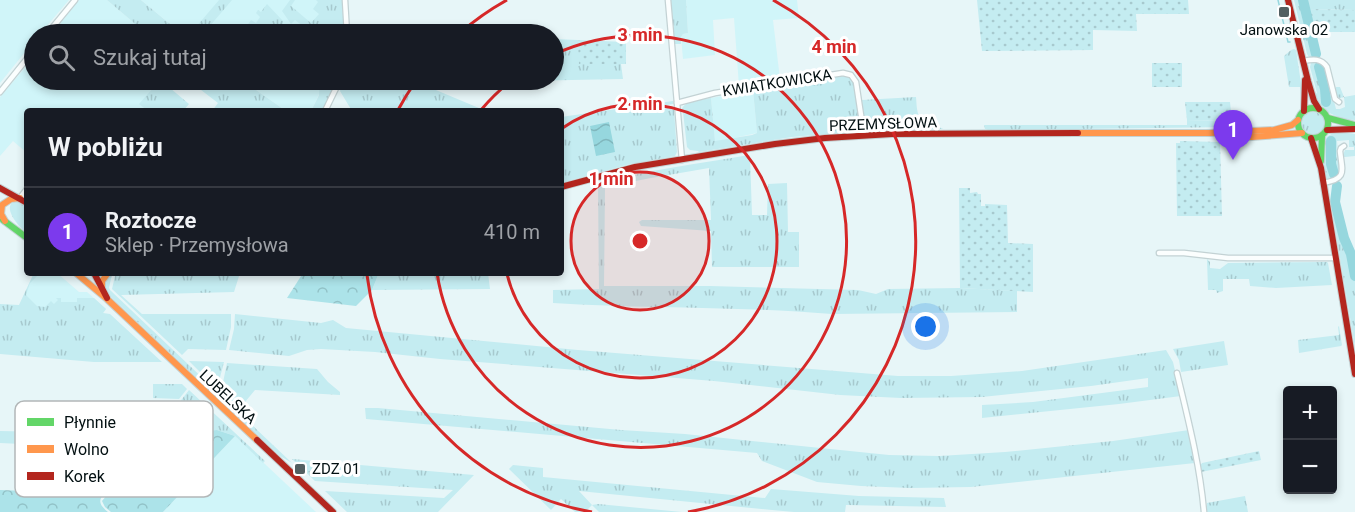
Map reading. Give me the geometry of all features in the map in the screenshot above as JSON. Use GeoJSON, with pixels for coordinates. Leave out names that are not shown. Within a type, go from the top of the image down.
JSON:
{"type":"FeatureCollection","features":[{"type":"Feature","properties":{"kind":"main road"},"geometry":{"type":"LineString","coordinates":[[1288,0],[1314,101],[1328,118],[1355,127]]}},
{"type":"Feature","properties":{"kind":"main road"},"geometry":{"type":"LineString","coordinates":[[1303,61],[1304,111]]}},
{"type":"Feature","properties":{"kind":"main road"},"geometry":{"type":"LineString","coordinates":[[1319,109],[1310,108],[1304,111],[1298,120],[1302,133],[1311,138],[1322,136],[1327,130],[1328,118]]}},
{"type":"Feature","properties":{"kind":"main road","name":"PRZEMYSŁOWA"},"geometry":{"type":"LineString","coordinates":[[564,187],[617,171],[775,144],[864,135],[1210,133],[1274,130],[1292,125],[1298,120]]}},
{"type":"Feature","properties":{"kind":"main road"},"geometry":{"type":"LineString","coordinates":[[1327,130],[1355,127]]}},
{"type":"Feature","properties":{"kind":"main road","name":"PRZEMYSŁOWA"},"geometry":{"type":"LineString","coordinates":[[1210,133],[1252,137],[1302,133]]}},
{"type":"Feature","properties":{"kind":"main road"},"geometry":{"type":"LineString","coordinates":[[1322,136],[1323,183],[1355,374]]}},
{"type":"Feature","properties":{"kind":"main road"},"geometry":{"type":"LineString","coordinates":[[1311,138],[1321,168]]}},
{"type":"Feature","properties":{"kind":"main road"},"geometry":{"type":"LineString","coordinates":[[0,188],[24,201]]}},
{"type":"Feature","properties":{"kind":"main road"},"geometry":{"type":"LineString","coordinates":[[20,198],[11,199],[2,205],[1,214],[2,220],[24,236]]}},
{"type":"Feature","properties":{"kind":"main road","name":"LUBELSKA"},"geometry":{"type":"LineString","coordinates":[[79,276],[107,299],[333,512]]}},
{"type":"Feature","properties":{"kind":"main road","name":"LUBELSKA"},"geometry":{"type":"LineString","coordinates":[[96,276],[107,299]]}},
{"type":"Feature","properties":{"kind":"main road"},"geometry":{"type":"LineString","coordinates":[[102,288],[102,281],[106,276]]}},
{"type":"Feature","properties":{"kind":"street"},"geometry":{"type":"LineString","coordinates":[[55,24],[75,0]]}},
{"type":"Feature","properties":{"kind":"street"},"geometry":{"type":"LineString","coordinates":[[345,0],[346,24]]}},
{"type":"Feature","properties":{"kind":"street"},"geometry":{"type":"LineString","coordinates":[[668,0],[682,160]]}},
{"type":"Feature","properties":{"kind":"street"},"geometry":{"type":"LineString","coordinates":[[1303,61],[1320,60],[1327,67],[1335,99],[1339,102]]}},
{"type":"Feature","properties":{"kind":"street"},"geometry":{"type":"LineString","coordinates":[[0,92],[24,62]]}},
{"type":"Feature","properties":{"kind":"street","name":"KWIATKOWICKA"},"geometry":{"type":"LineString","coordinates":[[677,103],[714,93],[843,73],[851,75],[856,82],[864,135]]}},
{"type":"Feature","properties":{"kind":"street"},"geometry":{"type":"LineString","coordinates":[[326,108],[335,90]]}},
{"type":"Feature","properties":{"kind":"street"},"geometry":{"type":"LineString","coordinates":[[1323,183],[1336,181],[1340,177],[1342,173],[1340,151],[1344,146]]}},
{"type":"Feature","properties":{"kind":"street"},"geometry":{"type":"LineString","coordinates":[[20,198],[24,193]]}},
{"type":"Feature","properties":{"kind":"street"},"geometry":{"type":"LineString","coordinates":[[1159,253],[1184,253],[1228,258],[1335,258]]}},
{"type":"Feature","properties":{"kind":"street"},"geometry":{"type":"LineString","coordinates":[[1177,373],[1192,431],[1204,512]]}},
{"type":"Feature","properties":{"kind":"shaded area"},"geometry":{"type":"Polygon","coordinates":[[[0,0],[69,0],[49,24],[24,24],[24,53],[0,83],[0,0]]]}},
{"type":"Feature","properties":{"kind":"shaded area"},"geometry":{"type":"Polygon","coordinates":[[[79,0],[107,0],[135,24],[60,24],[79,0]]]}},
{"type":"Feature","properties":{"kind":"shaded area"},"geometry":{"type":"Polygon","coordinates":[[[141,0],[332,0],[333,24],[170,24],[141,0]]]}},
{"type":"Feature","properties":{"kind":"shaded area"},"geometry":{"type":"Polygon","coordinates":[[[686,0],[797,0],[799,18],[773,20],[780,79],[739,86],[734,18],[713,20],[715,55],[683,59],[681,37],[688,33],[686,0]]]}},
{"type":"Feature","properties":{"kind":"shaded area"},"geometry":{"type":"Polygon","coordinates":[[[24,69],[24,90],[152,90],[140,104],[145,108],[24,108],[24,150],[13,141],[0,156],[0,97],[24,69]]]}},
{"type":"Feature","properties":{"kind":"shaded area"},"geometry":{"type":"Polygon","coordinates":[[[256,90],[321,90],[312,108],[282,108],[256,90]]]}},
{"type":"Feature","properties":{"kind":"shaded area"},"geometry":{"type":"Polygon","coordinates":[[[753,90],[757,133],[715,142],[711,98],[753,90]]]}},
{"type":"Feature","properties":{"kind":"shaded area"},"geometry":{"type":"Polygon","coordinates":[[[33,276],[60,276],[79,292],[87,292],[106,309],[103,313],[19,306],[33,276]]]}},
{"type":"Feature","properties":{"kind":"shaded area"},"geometry":{"type":"Polygon","coordinates":[[[235,436],[316,512],[163,512],[177,497],[213,497],[213,459],[235,436]]]}},
{"type":"Feature","properties":{"kind":"green space"},"geometry":{"type":"Polygon","coordinates":[[[107,0],[141,0],[170,24],[135,24],[107,0]]]}},
{"type":"Feature","properties":{"kind":"green space"},"geometry":{"type":"Polygon","coordinates":[[[219,0],[232,0],[212,24],[199,24],[219,0]]]}},
{"type":"Feature","properties":{"kind":"green space"},"geometry":{"type":"Polygon","coordinates":[[[290,0],[295,0],[291,6],[311,23],[319,14],[313,9],[318,2],[316,0],[342,0],[343,24],[300,24],[295,20],[291,24],[282,11],[290,0]]]}},
{"type":"Feature","properties":{"kind":"green space"},"geometry":{"type":"Polygon","coordinates":[[[671,0],[686,0],[688,33],[681,37],[681,44],[675,44],[671,0]]]}},
{"type":"Feature","properties":{"kind":"green space"},"geometry":{"type":"Polygon","coordinates":[[[977,0],[1188,0],[1189,14],[1136,14],[1137,31],[1093,30],[1093,50],[982,51],[977,0]]]}},
{"type":"Feature","properties":{"kind":"green space"},"geometry":{"type":"Polygon","coordinates":[[[1294,0],[1302,0],[1315,57],[1309,57],[1307,54],[1294,0]]]}},
{"type":"Feature","properties":{"kind":"green space"},"geometry":{"type":"Polygon","coordinates":[[[1305,0],[1355,0],[1355,10],[1307,9],[1305,0]]]}},
{"type":"Feature","properties":{"kind":"green space"},"geometry":{"type":"Polygon","coordinates":[[[267,4],[283,21],[283,24],[248,24],[251,20],[256,23],[260,17],[256,13],[258,10],[261,12],[267,4]]]}},
{"type":"Feature","properties":{"kind":"green space"},"geometry":{"type":"Polygon","coordinates":[[[1307,9],[1355,10],[1355,32],[1312,32],[1307,9]]]}},
{"type":"Feature","properties":{"kind":"green space"},"geometry":{"type":"Polygon","coordinates":[[[564,39],[578,40],[580,64],[621,64],[623,79],[564,80],[564,39]]]}},
{"type":"Feature","properties":{"kind":"green space"},"geometry":{"type":"Polygon","coordinates":[[[578,40],[626,42],[626,64],[579,64],[578,40]]]}},
{"type":"Feature","properties":{"kind":"green space"},"geometry":{"type":"Polygon","coordinates":[[[1294,49],[1301,83],[1301,96],[1300,87],[1289,87],[1284,56],[1294,49]]]}},
{"type":"Feature","properties":{"kind":"green space"},"geometry":{"type":"Polygon","coordinates":[[[1319,62],[1325,66],[1336,109],[1345,107],[1344,97],[1355,95],[1355,120],[1336,116],[1325,110],[1317,100],[1310,67],[1311,63],[1319,62]]]}},
{"type":"Feature","properties":{"kind":"green space"},"geometry":{"type":"Polygon","coordinates":[[[1152,63],[1182,63],[1182,87],[1152,87],[1152,63]]]}},
{"type":"Feature","properties":{"kind":"green space"},"geometry":{"type":"Polygon","coordinates":[[[834,75],[846,76],[854,82],[861,126],[859,131],[792,137],[699,152],[687,147],[683,112],[681,111],[689,102],[711,98],[715,141],[752,135],[757,133],[753,90],[834,75]]]}},
{"type":"Feature","properties":{"kind":"green space"},"geometry":{"type":"Polygon","coordinates":[[[1336,87],[1340,87],[1344,97],[1336,96],[1334,90],[1336,87]]]}},
{"type":"Feature","properties":{"kind":"green space"},"geometry":{"type":"Polygon","coordinates":[[[151,90],[172,90],[189,104],[186,108],[144,108],[139,104],[151,90]]]}},
{"type":"Feature","properties":{"kind":"green space"},"geometry":{"type":"Polygon","coordinates":[[[201,90],[256,90],[282,108],[214,108],[218,103],[201,90]]]}},
{"type":"Feature","properties":{"kind":"green space"},"geometry":{"type":"Polygon","coordinates":[[[319,90],[332,90],[323,108],[312,108],[319,90]]]}},
{"type":"Feature","properties":{"kind":"green space"},"geometry":{"type":"Polygon","coordinates":[[[436,90],[479,108],[350,108],[340,91],[436,90]]]}},
{"type":"Feature","properties":{"kind":"green space"},"geometry":{"type":"Polygon","coordinates":[[[916,97],[921,119],[943,129],[868,130],[864,127],[862,100],[916,97]]]}},
{"type":"Feature","properties":{"kind":"green space"},"geometry":{"type":"Polygon","coordinates":[[[673,101],[673,104],[660,106],[661,110],[668,108],[674,110],[677,152],[675,156],[630,164],[564,182],[564,117],[673,101]]]}},
{"type":"Feature","properties":{"kind":"green space"},"geometry":{"type":"Polygon","coordinates":[[[1185,102],[1230,102],[1232,121],[1187,120],[1185,102]]]}},
{"type":"Feature","properties":{"kind":"green space"},"geometry":{"type":"Polygon","coordinates":[[[1313,112],[1321,116],[1325,124],[1321,132],[1313,136],[1305,132],[1301,124],[1305,116],[1313,112]]]}},
{"type":"Feature","properties":{"kind":"green space"},"geometry":{"type":"Polygon","coordinates":[[[1232,116],[1236,116],[1233,127],[988,130],[984,125],[1187,125],[1187,120],[1232,121],[1232,116]]]}},
{"type":"Feature","properties":{"kind":"green space"},"geometry":{"type":"Polygon","coordinates":[[[1336,132],[1355,134],[1355,156],[1345,157],[1343,155],[1345,150],[1354,150],[1354,147],[1349,147],[1349,140],[1337,141],[1340,173],[1336,178],[1327,180],[1323,145],[1326,138],[1336,132]]]}},
{"type":"Feature","properties":{"kind":"green space"},"geometry":{"type":"Polygon","coordinates":[[[1180,141],[1220,142],[1222,216],[1177,216],[1176,143],[1180,141]]]}},
{"type":"Feature","properties":{"kind":"green space"},"geometry":{"type":"Polygon","coordinates":[[[749,155],[752,215],[767,215],[768,184],[787,183],[788,232],[799,232],[799,267],[712,267],[711,231],[641,226],[639,222],[642,220],[711,220],[709,168],[605,187],[604,286],[858,290],[876,294],[888,289],[960,288],[1017,291],[1017,312],[832,314],[553,303],[553,290],[599,289],[598,185],[654,171],[749,155]]]}},
{"type":"Feature","properties":{"kind":"green space"},"geometry":{"type":"Polygon","coordinates":[[[959,188],[970,188],[970,193],[981,194],[981,206],[985,204],[1007,205],[1008,243],[1033,244],[1033,292],[960,288],[959,188]]]}},
{"type":"Feature","properties":{"kind":"green space"},"geometry":{"type":"Polygon","coordinates":[[[16,201],[24,206],[24,230],[12,217],[10,207],[16,201]]]}},
{"type":"Feature","properties":{"kind":"green space"},"geometry":{"type":"Polygon","coordinates":[[[1335,202],[1355,280],[1355,347],[1331,204],[1335,202]]]}},
{"type":"Feature","properties":{"kind":"green space"},"geometry":{"type":"Polygon","coordinates":[[[1207,259],[1210,262],[1210,268],[1220,269],[1228,263],[1327,262],[1332,285],[1276,288],[1250,286],[1249,279],[1223,279],[1223,291],[1217,293],[1216,290],[1208,290],[1207,259]]]}},
{"type":"Feature","properties":{"kind":"green space"},"geometry":{"type":"Polygon","coordinates":[[[33,276],[37,276],[30,283],[26,295],[37,306],[45,307],[51,301],[54,304],[58,300],[56,298],[61,298],[61,302],[77,302],[77,298],[94,298],[106,309],[103,313],[110,314],[162,362],[94,362],[0,354],[0,304],[19,305],[33,276]]]}},
{"type":"Feature","properties":{"kind":"green space"},"geometry":{"type":"Polygon","coordinates":[[[112,276],[110,290],[292,463],[280,456],[109,295],[105,286],[108,277],[112,276]]]}},
{"type":"Feature","properties":{"kind":"green space"},"geometry":{"type":"Polygon","coordinates":[[[115,276],[239,276],[234,292],[121,295],[142,314],[231,314],[226,350],[188,349],[182,355],[112,289],[115,276]]]}},
{"type":"Feature","properties":{"kind":"green space"},"geometry":{"type":"Polygon","coordinates":[[[301,276],[378,276],[372,290],[356,306],[287,298],[301,276]]]}},
{"type":"Feature","properties":{"kind":"green space"},"geometry":{"type":"Polygon","coordinates":[[[378,276],[488,276],[490,289],[372,290],[378,276]]]}},
{"type":"Feature","properties":{"kind":"green space"},"geometry":{"type":"Polygon","coordinates":[[[235,314],[321,323],[333,320],[346,328],[578,350],[898,376],[951,376],[1022,371],[1166,350],[1173,362],[1181,396],[982,418],[982,405],[1033,402],[1148,387],[1148,378],[982,397],[901,398],[840,395],[714,381],[375,352],[321,349],[307,350],[289,356],[229,350],[235,314]]]}},
{"type":"Feature","properties":{"kind":"green space"},"geometry":{"type":"Polygon","coordinates":[[[1339,326],[1341,346],[1299,353],[1298,340],[1339,335],[1339,326]]]}},
{"type":"Feature","properties":{"kind":"green space"},"geometry":{"type":"Polygon","coordinates":[[[1224,341],[1228,365],[1181,372],[1179,360],[1173,349],[1224,341]]]}},
{"type":"Feature","properties":{"kind":"green space"},"geometry":{"type":"Polygon","coordinates":[[[189,361],[224,362],[217,389],[189,361]]]}},
{"type":"Feature","properties":{"kind":"green space"},"geometry":{"type":"Polygon","coordinates":[[[227,363],[317,369],[340,392],[340,395],[255,390],[245,402],[247,416],[221,392],[227,363]]]}},
{"type":"Feature","properties":{"kind":"green space"},"geometry":{"type":"Polygon","coordinates":[[[153,384],[182,384],[187,389],[179,399],[153,398],[153,384]]]}},
{"type":"Feature","properties":{"kind":"green space"},"geometry":{"type":"Polygon","coordinates":[[[189,390],[201,401],[180,401],[189,390]]]}},
{"type":"Feature","properties":{"kind":"green space"},"geometry":{"type":"Polygon","coordinates":[[[365,408],[685,434],[889,455],[939,456],[1005,452],[1113,441],[1189,430],[1195,463],[971,487],[861,486],[817,482],[762,461],[757,453],[366,419],[365,408]]]}},
{"type":"Feature","properties":{"kind":"green space"},"geometry":{"type":"Polygon","coordinates":[[[213,412],[265,461],[263,463],[235,436],[213,430],[213,412]]]}},
{"type":"Feature","properties":{"kind":"green space"},"geometry":{"type":"Polygon","coordinates":[[[213,430],[235,436],[213,459],[213,430]]]}},
{"type":"Feature","properties":{"kind":"green space"},"geometry":{"type":"Polygon","coordinates":[[[0,431],[15,431],[15,444],[0,443],[0,431]]]}},
{"type":"Feature","properties":{"kind":"green space"},"geometry":{"type":"Polygon","coordinates":[[[1259,451],[1261,460],[1201,472],[1202,463],[1259,451]]]}},
{"type":"Feature","properties":{"kind":"green space"},"geometry":{"type":"Polygon","coordinates":[[[292,459],[474,475],[438,512],[347,512],[325,491],[444,498],[453,490],[315,481],[292,459]]]}},
{"type":"Feature","properties":{"kind":"green space"},"geometry":{"type":"Polygon","coordinates":[[[513,465],[543,468],[543,477],[765,498],[771,489],[859,496],[944,498],[946,507],[846,505],[845,512],[794,512],[579,491],[592,505],[585,512],[575,512],[561,499],[551,510],[509,469],[513,465]]]}},
{"type":"Feature","properties":{"kind":"green space"},"geometry":{"type":"Polygon","coordinates":[[[0,490],[15,491],[15,497],[102,497],[100,502],[102,507],[108,512],[0,512],[0,490]]]}},
{"type":"Feature","properties":{"kind":"green space"},"geometry":{"type":"Polygon","coordinates":[[[1245,496],[1248,512],[1207,512],[1207,503],[1245,496]]]}},
{"type":"Feature","properties":{"kind":"green space"},"geometry":{"type":"Polygon","coordinates":[[[105,497],[177,497],[163,512],[111,512],[102,501],[105,497]]]}},
{"type":"Feature","properties":{"kind":"green space"},"geometry":{"type":"Polygon","coordinates":[[[598,504],[682,512],[599,512],[592,505],[598,504]]]}},
{"type":"Feature","properties":{"kind":"water"},"geometry":{"type":"Polygon","coordinates":[[[609,122],[615,152],[596,156],[590,126],[609,122]]]}},
{"type":"Feature","properties":{"kind":"waterway"},"geometry":{"type":"LineString","coordinates":[[1278,0],[1288,42],[1290,42]]}},
{"type":"Feature","properties":{"kind":"waterway"},"geometry":{"type":"LineString","coordinates":[[1303,0],[1316,54]]}},
{"type":"Feature","properties":{"kind":"waterway"},"geometry":{"type":"LineString","coordinates":[[1304,39],[1312,37]]}},
{"type":"Feature","properties":{"kind":"waterway"},"geometry":{"type":"LineString","coordinates":[[1319,67],[1326,102]]}},
{"type":"Feature","properties":{"kind":"waterway"},"geometry":{"type":"LineString","coordinates":[[1331,141],[1331,164],[1334,174]]}},
{"type":"Feature","properties":{"kind":"waterway"},"geometry":{"type":"LineString","coordinates":[[1337,186],[1335,202],[1344,238],[1351,254],[1355,276]]}},
{"type":"Feature","properties":{"kind":"traffic: fast"},"geometry":{"type":"LineString","coordinates":[[1313,108],[1324,112],[1328,123],[1324,134],[1313,138],[1302,134],[1298,123],[1302,112],[1313,108]]}},
{"type":"Feature","properties":{"kind":"traffic: fast"},"geometry":{"type":"LineString","coordinates":[[1328,118],[1355,125]]}},
{"type":"Feature","properties":{"kind":"traffic: fast"},"geometry":{"type":"LineString","coordinates":[[1321,161],[1322,136]]}},
{"type":"Feature","properties":{"kind":"traffic: fast"},"geometry":{"type":"LineString","coordinates":[[3,220],[24,236]]}},
{"type":"Feature","properties":{"kind":"traffic: slow"},"geometry":{"type":"LineString","coordinates":[[1078,133],[1210,133],[1274,130],[1292,125],[1298,120]]}},
{"type":"Feature","properties":{"kind":"traffic: slow"},"geometry":{"type":"LineString","coordinates":[[1223,135],[1252,137],[1302,133]]}},
{"type":"Feature","properties":{"kind":"traffic: slow"},"geometry":{"type":"LineString","coordinates":[[5,221],[1,214],[2,205],[11,199],[20,198]]}},
{"type":"Feature","properties":{"kind":"traffic: slow"},"geometry":{"type":"LineString","coordinates":[[80,276],[257,440]]}},
{"type":"Feature","properties":{"kind":"traffic: slow"},"geometry":{"type":"LineString","coordinates":[[102,288],[102,281],[106,276]]}},
{"type":"Feature","properties":{"kind":"traffic: jam"},"geometry":{"type":"LineString","coordinates":[[1288,0],[1308,81],[1319,109]]}},
{"type":"Feature","properties":{"kind":"traffic: jam"},"geometry":{"type":"LineString","coordinates":[[1304,111],[1305,80]]}},
{"type":"Feature","properties":{"kind":"traffic: jam"},"geometry":{"type":"LineString","coordinates":[[1327,130],[1355,129]]}},
{"type":"Feature","properties":{"kind":"traffic: jam"},"geometry":{"type":"LineString","coordinates":[[564,186],[635,167],[825,138],[892,134],[1078,133]]}},
{"type":"Feature","properties":{"kind":"traffic: jam"},"geometry":{"type":"LineString","coordinates":[[1311,138],[1321,168],[1355,374]]}},
{"type":"Feature","properties":{"kind":"traffic: jam"},"geometry":{"type":"LineString","coordinates":[[0,188],[24,201]]}},
{"type":"Feature","properties":{"kind":"traffic: jam"},"geometry":{"type":"LineString","coordinates":[[96,276],[107,298]]}},
{"type":"Feature","properties":{"kind":"traffic: jam"},"geometry":{"type":"LineString","coordinates":[[257,440],[333,512]]}},
{"type":"Feature","properties":{"kind":"place","name":"Janowska 02"},"geometry":{"type":"Point","coordinates":[1284,12]}},
{"type":"Feature","properties":{"kind":"place","name":"Roztocze"},"geometry":{"type":"Point","coordinates":[1233,160]}},
{"type":"Feature","properties":{"kind":"place","name":"ZDZ 01"},"geometry":{"type":"Point","coordinates":[300,469]}}]}
